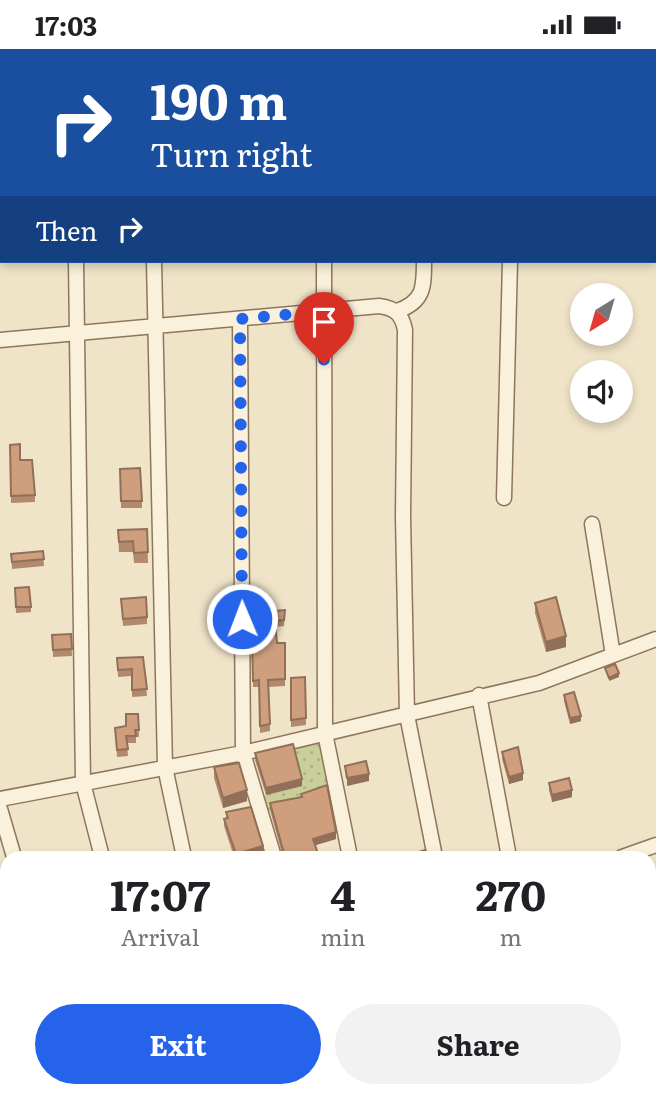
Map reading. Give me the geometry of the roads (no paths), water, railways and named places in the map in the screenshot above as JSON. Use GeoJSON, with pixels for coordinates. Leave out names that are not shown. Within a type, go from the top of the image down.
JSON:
{"type":"FeatureCollection","features":[{"type":"Feature","properties":{"kind":"street"},"geometry":{"type":"LineString","coordinates":[[76,263],[83,783],[100,851]]}},
{"type":"Feature","properties":{"kind":"street"},"geometry":{"type":"LineString","coordinates":[[154,263],[153,327],[165,767],[183,851]]}},
{"type":"Feature","properties":{"kind":"street"},"geometry":{"type":"LineString","coordinates":[[324,263],[325,733],[349,851]]}},
{"type":"Feature","properties":{"kind":"street"},"geometry":{"type":"LineString","coordinates":[[0,340],[379,306],[397,311],[412,304],[422,293],[424,263]]}},
{"type":"Feature","properties":{"kind":"street"},"geometry":{"type":"LineString","coordinates":[[504,498],[510,263]]}},
{"type":"Feature","properties":{"kind":"street"},"geometry":{"type":"LineString","coordinates":[[397,311],[405,330],[403,517],[407,715],[434,851]]}},
{"type":"Feature","properties":{"kind":"street"},"geometry":{"type":"LineString","coordinates":[[240,319],[243,753],[272,851]]}},
{"type":"Feature","properties":{"kind":"street"},"geometry":{"type":"LineString","coordinates":[[592,524],[613,655]]}},
{"type":"Feature","properties":{"kind":"street"},"geometry":{"type":"LineString","coordinates":[[0,799],[243,753],[407,715],[479,695],[539,683],[656,639]]}},
{"type":"Feature","properties":{"kind":"street"},"geometry":{"type":"LineString","coordinates":[[479,695],[508,851]]}},
{"type":"Feature","properties":{"kind":"street"},"geometry":{"type":"LineString","coordinates":[[0,809],[12,851]]}},
{"type":"Feature","properties":{"kind":"street"},"geometry":{"type":"LineString","coordinates":[[639,851],[656,845]]}}]}
